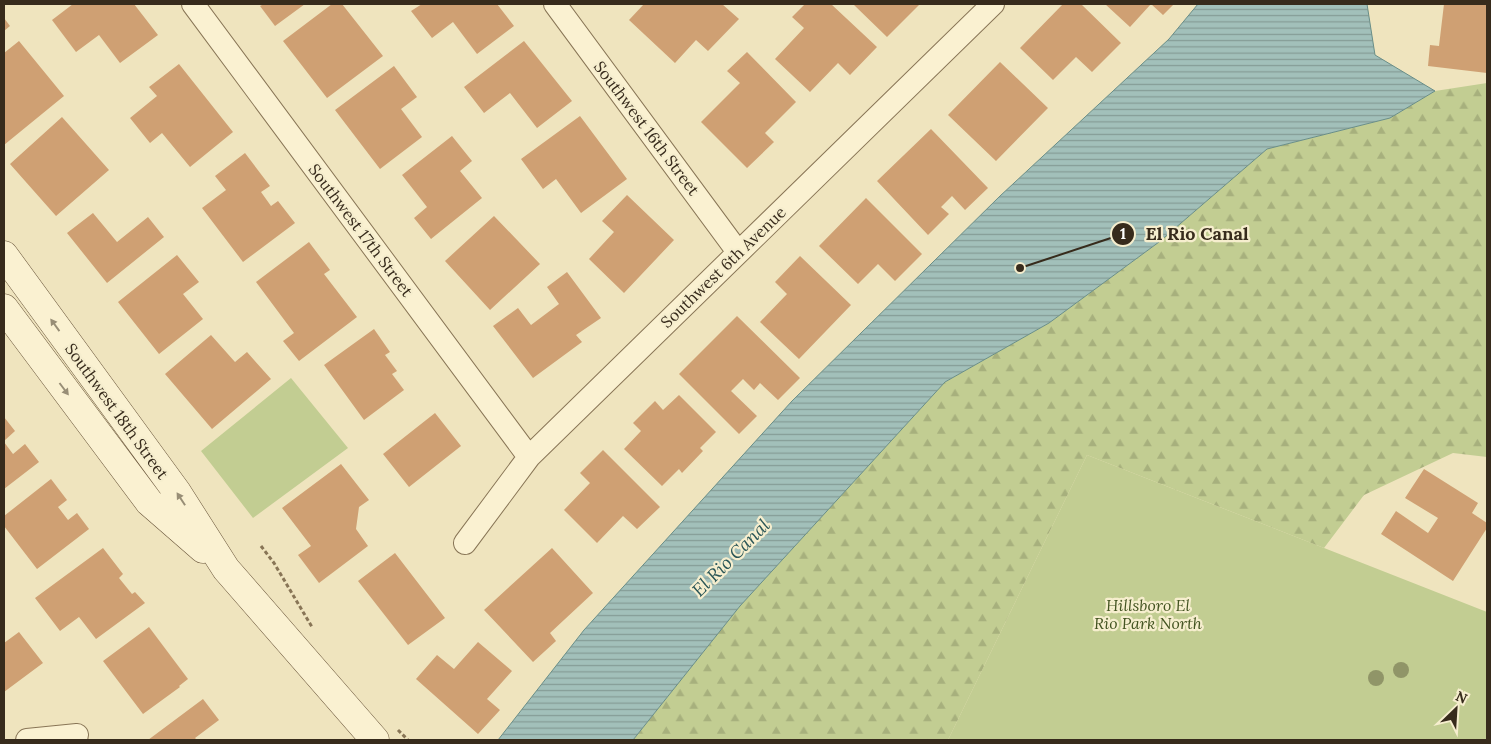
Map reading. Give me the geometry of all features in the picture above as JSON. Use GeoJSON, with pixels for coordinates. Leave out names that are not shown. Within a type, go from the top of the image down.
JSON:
{"type":"FeatureCollection","features":[{"type":"Feature","properties":{"kind":"main road","name":"Southwest 18th Street"},"geometry":{"type":"LineString","coordinates":[[4,255],[177,492],[226,569]]}},
{"type":"Feature","properties":{"kind":"main road","name":"Southwest 18th Street"},"geometry":{"type":"LineString","coordinates":[[4,308],[149,502],[226,569],[385,733]]}},
{"type":"Feature","properties":{"kind":"street","name":"Southwest 17th Street"},"geometry":{"type":"LineString","coordinates":[[193,4],[529,456]]}},
{"type":"Feature","properties":{"kind":"street","name":"Southwest 6th Avenue"},"geometry":{"type":"LineString","coordinates":[[466,542],[529,456],[993,4]]}},
{"type":"Feature","properties":{"kind":"street","name":"Southwest 16th Street"},"geometry":{"type":"LineString","coordinates":[[565,8],[738,252]]}},
{"type":"Feature","properties":{"kind":"street"},"geometry":{"type":"LineString","coordinates":[[28,740],[77,735]]}},
{"type":"Feature","properties":{"kind":"path"},"geometry":{"type":"LineString","coordinates":[[261,546],[274,563],[314,629]]}},
{"type":"Feature","properties":{"kind":"path"},"geometry":{"type":"LineString","coordinates":[[385,733],[408,740]]}},
{"type":"Feature","properties":{"kind":"green space"},"geometry":{"type":"Polygon","coordinates":[[[1487,83],[1487,457],[1453,453],[1364,495],[1324,548],[1087,455],[948,740],[633,740],[740,606],[945,382],[1049,323],[1159,242],[1267,149],[1390,118],[1435,91],[1487,83]]]}},
{"type":"Feature","properties":{"kind":"green space"},"geometry":{"type":"Polygon","coordinates":[[[291,378],[348,448],[253,518],[201,451],[291,378]]]}},
{"type":"Feature","properties":{"kind":"green space","name":"Hillsboro El Rio Park North"},"geometry":{"type":"Polygon","coordinates":[[[1087,455],[1487,612],[1487,740],[948,740],[1087,455]]]}},
{"type":"Feature","properties":{"kind":"water"},"geometry":{"type":"Polygon","coordinates":[[[1198,4],[1367,4],[1375,55],[1435,91],[1390,118],[1267,149],[1159,242],[1049,323],[945,382],[740,606],[633,740],[498,740],[584,630],[792,401],[1000,196],[1169,39],[1198,4]]]}},
{"type":"Feature","properties":{"kind":"building"},"geometry":{"type":"Polygon","coordinates":[[[73,4],[134,4],[158,35],[120,63],[99,35],[76,52],[52,20],[73,4]]]}},
{"type":"Feature","properties":{"kind":"building"},"geometry":{"type":"Polygon","coordinates":[[[264,4],[305,4],[275,26],[260,6],[264,4]]]}},
{"type":"Feature","properties":{"kind":"building"},"geometry":{"type":"Polygon","coordinates":[[[332,4],[342,4],[383,56],[327,98],[283,41],[332,4]]]}},
{"type":"Feature","properties":{"kind":"building"},"geometry":{"type":"Polygon","coordinates":[[[422,4],[497,4],[514,26],[477,54],[453,22],[432,38],[411,11],[422,4]]]}},
{"type":"Feature","properties":{"kind":"building"},"geometry":{"type":"Polygon","coordinates":[[[644,4],[722,4],[739,19],[708,51],[696,40],[675,63],[629,20],[644,4]]]}},
{"type":"Feature","properties":{"kind":"building"},"geometry":{"type":"Polygon","coordinates":[[[805,4],[831,4],[877,47],[850,75],[838,63],[810,92],[775,59],[804,28],[792,17],[805,4]]]}},
{"type":"Feature","properties":{"kind":"building"},"geometry":{"type":"Polygon","coordinates":[[[853,4],[920,4],[887,37],[853,4]]]}},
{"type":"Feature","properties":{"kind":"building"},"geometry":{"type":"Polygon","coordinates":[[[1063,4],[1081,4],[1121,43],[1092,72],[1076,57],[1053,80],[1020,48],[1063,4]]]}},
{"type":"Feature","properties":{"kind":"building"},"geometry":{"type":"Polygon","coordinates":[[[1105,4],[1151,4],[1130,27],[1105,4]]]}},
{"type":"Feature","properties":{"kind":"building"},"geometry":{"type":"Polygon","coordinates":[[[1151,4],[1174,4],[1163,15],[1151,4]]]}},
{"type":"Feature","properties":{"kind":"building"},"geometry":{"type":"Polygon","coordinates":[[[1444,4],[1487,4],[1487,73],[1428,66],[1430,45],[1439,46],[1444,4]]]}},
{"type":"Feature","properties":{"kind":"building"},"geometry":{"type":"Polygon","coordinates":[[[4,18],[10,26],[4,31],[4,18]]]}},
{"type":"Feature","properties":{"kind":"building"},"geometry":{"type":"Polygon","coordinates":[[[19,41],[64,96],[4,145],[4,53],[19,41]]]}},
{"type":"Feature","properties":{"kind":"building"},"geometry":{"type":"Polygon","coordinates":[[[524,41],[572,101],[537,128],[510,93],[484,113],[464,87],[524,41]]]}},
{"type":"Feature","properties":{"kind":"building"},"geometry":{"type":"Polygon","coordinates":[[[747,52],[796,102],[765,133],[774,142],[747,168],[701,122],[740,83],[727,71],[747,52]]]}},
{"type":"Feature","properties":{"kind":"building"},"geometry":{"type":"Polygon","coordinates":[[[1000,62],[1048,108],[996,161],[948,115],[1000,62]]]}},
{"type":"Feature","properties":{"kind":"building"},"geometry":{"type":"Polygon","coordinates":[[[179,64],[233,132],[190,167],[162,133],[150,143],[130,118],[157,96],[149,87],[179,64]]]}},
{"type":"Feature","properties":{"kind":"building"},"geometry":{"type":"Polygon","coordinates":[[[394,66],[417,97],[401,109],[422,137],[380,169],[335,110],[394,66]]]}},
{"type":"Feature","properties":{"kind":"building"},"geometry":{"type":"Polygon","coordinates":[[[580,116],[627,179],[581,213],[556,179],[543,189],[521,159],[580,116]]]}},
{"type":"Feature","properties":{"kind":"building"},"geometry":{"type":"Polygon","coordinates":[[[62,117],[109,170],[56,216],[10,164],[62,117]]]}},
{"type":"Feature","properties":{"kind":"building"},"geometry":{"type":"Polygon","coordinates":[[[931,129],[988,188],[965,210],[952,196],[941,207],[949,214],[928,235],[877,181],[931,129]]]}},
{"type":"Feature","properties":{"kind":"building"},"geometry":{"type":"Polygon","coordinates":[[[452,136],[472,161],[460,171],[482,198],[431,239],[414,218],[427,207],[402,175],[452,136]]]}},
{"type":"Feature","properties":{"kind":"building"},"geometry":{"type":"Polygon","coordinates":[[[245,153],[270,186],[261,192],[271,206],[278,201],[295,223],[243,262],[202,208],[226,190],[215,176],[245,153]]]}},
{"type":"Feature","properties":{"kind":"building"},"geometry":{"type":"Polygon","coordinates":[[[627,195],[674,240],[624,293],[589,259],[614,232],[602,221],[627,195]]]}},
{"type":"Feature","properties":{"kind":"building"},"geometry":{"type":"Polygon","coordinates":[[[866,198],[922,254],[895,281],[878,264],[858,284],[819,246],[866,198]]]}},
{"type":"Feature","properties":{"kind":"building"},"geometry":{"type":"Polygon","coordinates":[[[93,213],[117,242],[148,217],[164,237],[107,283],[67,233],[93,213]]]}},
{"type":"Feature","properties":{"kind":"building"},"geometry":{"type":"Polygon","coordinates":[[[494,216],[540,264],[490,310],[445,261],[494,216]]]}},
{"type":"Feature","properties":{"kind":"building"},"geometry":{"type":"Polygon","coordinates":[[[309,242],[330,270],[324,274],[357,317],[299,361],[283,341],[294,333],[256,282],[309,242]]]}},
{"type":"Feature","properties":{"kind":"building"},"geometry":{"type":"Polygon","coordinates":[[[177,255],[199,282],[183,294],[203,319],[159,354],[118,302],[177,255]]]}},
{"type":"Feature","properties":{"kind":"building"},"geometry":{"type":"Polygon","coordinates":[[[800,256],[851,305],[799,359],[760,322],[787,294],[775,282],[800,256]]]}},
{"type":"Feature","properties":{"kind":"building"},"geometry":{"type":"Polygon","coordinates":[[[567,272],[601,318],[576,335],[582,342],[533,378],[493,326],[518,308],[531,325],[559,304],[547,287],[567,272]]]}},
{"type":"Feature","properties":{"kind":"building"},"geometry":{"type":"Polygon","coordinates":[[[737,316],[800,378],[778,400],[760,383],[754,390],[743,379],[731,391],[757,416],[739,434],[679,374],[737,316]]]}},
{"type":"Feature","properties":{"kind":"building"},"geometry":{"type":"Polygon","coordinates":[[[374,329],[390,352],[385,355],[397,371],[392,374],[404,390],[364,420],[324,365],[374,329]]]}},
{"type":"Feature","properties":{"kind":"building"},"geometry":{"type":"Polygon","coordinates":[[[211,335],[235,362],[247,352],[271,379],[212,429],[165,374],[211,335]]]}},
{"type":"Feature","properties":{"kind":"building"},"geometry":{"type":"Polygon","coordinates":[[[679,395],[716,432],[700,448],[703,451],[682,473],[679,469],[662,486],[624,449],[641,431],[633,423],[655,401],[663,410],[679,395]]]}},
{"type":"Feature","properties":{"kind":"building"},"geometry":{"type":"Polygon","coordinates":[[[435,413],[461,446],[409,487],[383,454],[435,413]]]}},
{"type":"Feature","properties":{"kind":"building"},"geometry":{"type":"Polygon","coordinates":[[[4,417],[15,431],[4,441],[4,417]]]}},
{"type":"Feature","properties":{"kind":"building"},"geometry":{"type":"Polygon","coordinates":[[[4,442],[13,454],[25,444],[39,462],[4,489],[4,442]]]}},
{"type":"Feature","properties":{"kind":"building"},"geometry":{"type":"Polygon","coordinates":[[[603,450],[660,507],[637,529],[623,516],[597,543],[564,510],[590,483],[580,473],[603,450]]]}},
{"type":"Feature","properties":{"kind":"building"},"geometry":{"type":"Polygon","coordinates":[[[341,464],[369,500],[359,507],[356,529],[368,546],[319,583],[298,555],[311,546],[282,508],[341,464]]]}},
{"type":"Feature","properties":{"kind":"building"},"geometry":{"type":"Polygon","coordinates":[[[1424,469],[1478,503],[1472,513],[1487,523],[1487,528],[1453,581],[1381,534],[1396,511],[1428,533],[1438,518],[1405,498],[1424,469]]]}},
{"type":"Feature","properties":{"kind":"building"},"geometry":{"type":"Polygon","coordinates":[[[51,479],[67,500],[58,507],[68,520],[77,513],[89,529],[37,569],[4,526],[4,516],[51,479]]]}},
{"type":"Feature","properties":{"kind":"building"},"geometry":{"type":"Polygon","coordinates":[[[103,548],[123,574],[119,578],[132,594],[135,592],[145,603],[96,639],[79,617],[60,631],[35,598],[103,548]]]}},
{"type":"Feature","properties":{"kind":"building"},"geometry":{"type":"Polygon","coordinates":[[[552,548],[593,593],[550,633],[556,641],[533,662],[484,610],[552,548]]]}},
{"type":"Feature","properties":{"kind":"building"},"geometry":{"type":"Polygon","coordinates":[[[395,553],[445,618],[408,645],[358,581],[395,553]]]}},
{"type":"Feature","properties":{"kind":"building"},"geometry":{"type":"Polygon","coordinates":[[[149,627],[188,679],[143,714],[103,661],[149,627]]]}},
{"type":"Feature","properties":{"kind":"building"},"geometry":{"type":"Polygon","coordinates":[[[19,632],[43,663],[4,692],[4,643],[19,632]]]}},
{"type":"Feature","properties":{"kind":"building"},"geometry":{"type":"Polygon","coordinates":[[[478,642],[512,671],[487,699],[500,710],[478,734],[416,679],[437,655],[454,669],[478,642]]]}},
{"type":"Feature","properties":{"kind":"building"},"geometry":{"type":"Polygon","coordinates":[[[203,699],[219,720],[195,738],[197,740],[148,740],[203,699]]]}},
{"type":"Feature","properties":{"kind":"place","name":"El Rio Canal"},"geometry":{"type":"Point","coordinates":[1020,268]}}]}
